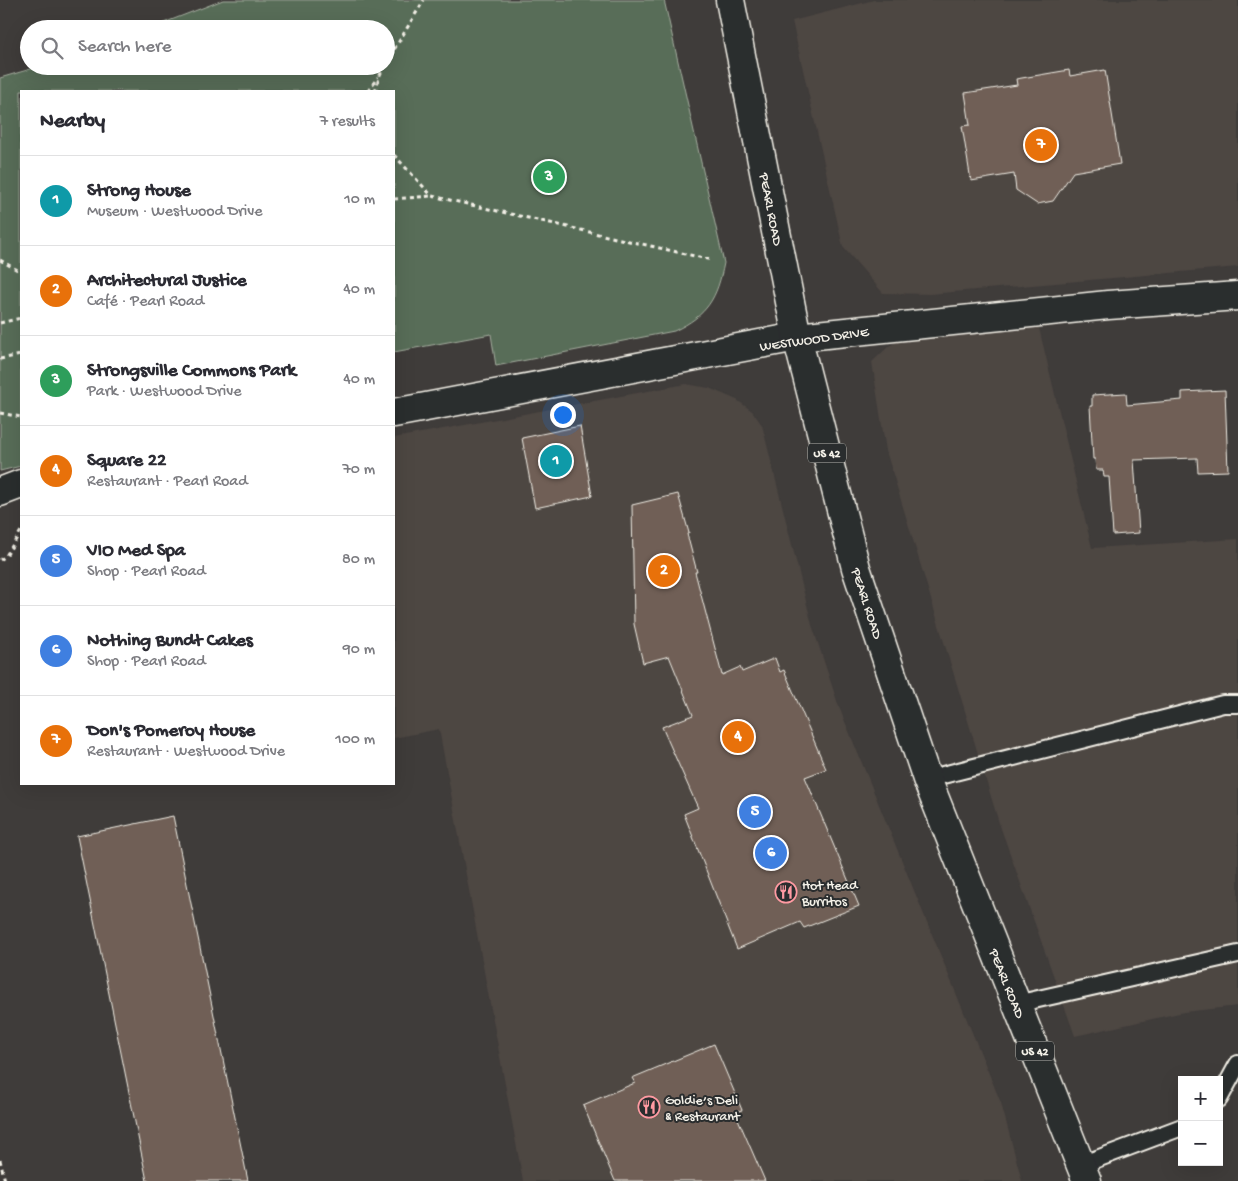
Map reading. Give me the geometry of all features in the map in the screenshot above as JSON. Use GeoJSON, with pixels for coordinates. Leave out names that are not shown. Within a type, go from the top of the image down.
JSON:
{"type":"FeatureCollection","features":[{"type":"Feature","properties":{"kind":"main road","name":"PEARL ROAD"},"geometry":{"type":"LineString","coordinates":[[730,3],[797,338],[856,568],[927,779],[1016,1004],[1091,1171]]}},
{"type":"Feature","properties":{"kind":"main road","name":"WESTWOOD DRIVE"},"geometry":{"type":"LineString","coordinates":[[395,413],[797,338],[1108,305],[1238,296]]}},
{"type":"Feature","properties":{"kind":"main road"},"geometry":{"type":"LineString","coordinates":[[0,492],[20,484]]}},
{"type":"Feature","properties":{"kind":"lane"},"geometry":{"type":"LineString","coordinates":[[927,779],[1223,704],[1238,704]]}},
{"type":"Feature","properties":{"kind":"lane"},"geometry":{"type":"LineString","coordinates":[[1016,1004],[1238,954]]}},
{"type":"Feature","properties":{"kind":"lane"},"geometry":{"type":"LineString","coordinates":[[1223,1092],[1238,1064]]}},
{"type":"Feature","properties":{"kind":"lane"},"geometry":{"type":"LineString","coordinates":[[1091,1171],[1178,1129]]}},
{"type":"Feature","properties":{"kind":"path"},"geometry":{"type":"LineString","coordinates":[[395,48],[424,0]]}},
{"type":"Feature","properties":{"kind":"path"},"geometry":{"type":"LineString","coordinates":[[369,90],[380,75]]}},
{"type":"Feature","properties":{"kind":"path"},"geometry":{"type":"LineString","coordinates":[[376,90],[380,75]]}},
{"type":"Feature","properties":{"kind":"path"},"geometry":{"type":"LineString","coordinates":[[395,156],[432,196]]}},
{"type":"Feature","properties":{"kind":"path"},"geometry":{"type":"LineString","coordinates":[[395,199],[432,196],[712,260]]}},
{"type":"Feature","properties":{"kind":"path"},"geometry":{"type":"LineString","coordinates":[[0,260],[20,271]]}},
{"type":"Feature","properties":{"kind":"path"},"geometry":{"type":"LineString","coordinates":[[0,323],[20,318]]}},
{"type":"Feature","properties":{"kind":"path"},"geometry":{"type":"LineString","coordinates":[[0,359],[20,355]]}},
{"type":"Feature","properties":{"kind":"path"},"geometry":{"type":"LineString","coordinates":[[0,412],[20,417]]}},
{"type":"Feature","properties":{"kind":"path"},"geometry":{"type":"LineString","coordinates":[[0,560],[6,556],[20,533]]}},
{"type":"Feature","properties":{"kind":"path"},"geometry":{"type":"LineString","coordinates":[[0,1160],[4,1181]]}},
{"type":"Feature","properties":{"kind":"shaded area"},"geometry":{"type":"Polygon","coordinates":[[[874,0],[1238,0],[1238,267],[930,294],[883,293],[843,247],[792,21],[874,0]]]}},
{"type":"Feature","properties":{"kind":"shaded area"},"geometry":{"type":"Polygon","coordinates":[[[1039,328],[1092,548],[1238,539],[1238,1006],[1184,1012],[1075,1036],[999,823],[886,451],[872,362],[889,346],[912,332],[1039,328]]]}},
{"type":"Feature","properties":{"kind":"shaded area"},"geometry":{"type":"Polygon","coordinates":[[[686,384],[709,388],[737,400],[752,411],[762,425],[812,625],[839,707],[1001,1103],[1022,1181],[523,1181],[439,729],[395,738],[395,438],[686,384]]]}},
{"type":"Feature","properties":{"kind":"green space"},"geometry":{"type":"Polygon","coordinates":[[[223,0],[664,0],[724,263],[714,296],[703,312],[695,319],[674,331],[496,366],[491,334],[395,352],[395,90],[20,90],[20,466],[0,471],[0,78],[20,72],[20,75],[395,75],[395,20],[171,20],[223,0]]]}},
{"type":"Feature","properties":{"kind":"building"},"geometry":{"type":"Polygon","coordinates":[[[1069,70],[1070,76],[1105,70],[1120,164],[1073,172],[1053,201],[1037,204],[1016,190],[1014,174],[971,181],[962,126],[970,125],[965,93],[1017,85],[1016,79],[1069,70]]]}},
{"type":"Feature","properties":{"kind":"building"},"geometry":{"type":"Polygon","coordinates":[[[1225,390],[1228,471],[1198,472],[1197,458],[1134,460],[1139,533],[1113,535],[1109,477],[1104,477],[1103,470],[1096,470],[1095,459],[1093,459],[1090,406],[1092,406],[1092,395],[1126,393],[1127,405],[1182,400],[1182,392],[1225,390]]]}},
{"type":"Feature","properties":{"kind":"building"},"geometry":{"type":"Polygon","coordinates":[[[580,426],[592,496],[535,508],[522,438],[580,426]]]}},
{"type":"Feature","properties":{"kind":"building"},"geometry":{"type":"Polygon","coordinates":[[[678,494],[689,533],[687,534],[697,572],[695,572],[722,675],[740,667],[742,672],[775,658],[780,672],[784,670],[826,769],[805,777],[859,906],[804,928],[800,922],[737,949],[684,814],[698,808],[662,727],[693,715],[669,656],[643,663],[634,624],[632,505],[678,494]]]}},
{"type":"Feature","properties":{"kind":"building"},"geometry":{"type":"Polygon","coordinates":[[[173,816],[248,1181],[147,1181],[77,836],[173,816]]]}},
{"type":"Feature","properties":{"kind":"building"},"geometry":{"type":"Polygon","coordinates":[[[714,1044],[742,1110],[735,1112],[765,1181],[615,1181],[583,1105],[635,1083],[632,1078],[714,1044]]]}},
{"type":"Feature","properties":{"kind":"place","name":"Don's Pomeroy House"},"geometry":{"type":"Point","coordinates":[1041,145]}},
{"type":"Feature","properties":{"kind":"place","name":"Strongsville Commons Park"},"geometry":{"type":"Point","coordinates":[549,177]}},
{"type":"Feature","properties":{"kind":"place","name":"Strong House"},"geometry":{"type":"Point","coordinates":[556,461]}},
{"type":"Feature","properties":{"kind":"place","name":"Architectural Justice"},"geometry":{"type":"Point","coordinates":[664,571]}},
{"type":"Feature","properties":{"kind":"place","name":"Square 22"},"geometry":{"type":"Point","coordinates":[738,737]}},
{"type":"Feature","properties":{"kind":"place","name":"VIO Med Spa"},"geometry":{"type":"Point","coordinates":[755,812]}},
{"type":"Feature","properties":{"kind":"place","name":"Nothing Bundt Cakes"},"geometry":{"type":"Point","coordinates":[771,853]}},
{"type":"Feature","properties":{"kind":"place","name":"Hot Head Burritos"},"geometry":{"type":"Point","coordinates":[786,892]}},
{"type":"Feature","properties":{"kind":"place","name":"Goldie’s Deli & Restaurant"},"geometry":{"type":"Point","coordinates":[649,1107]}}]}
